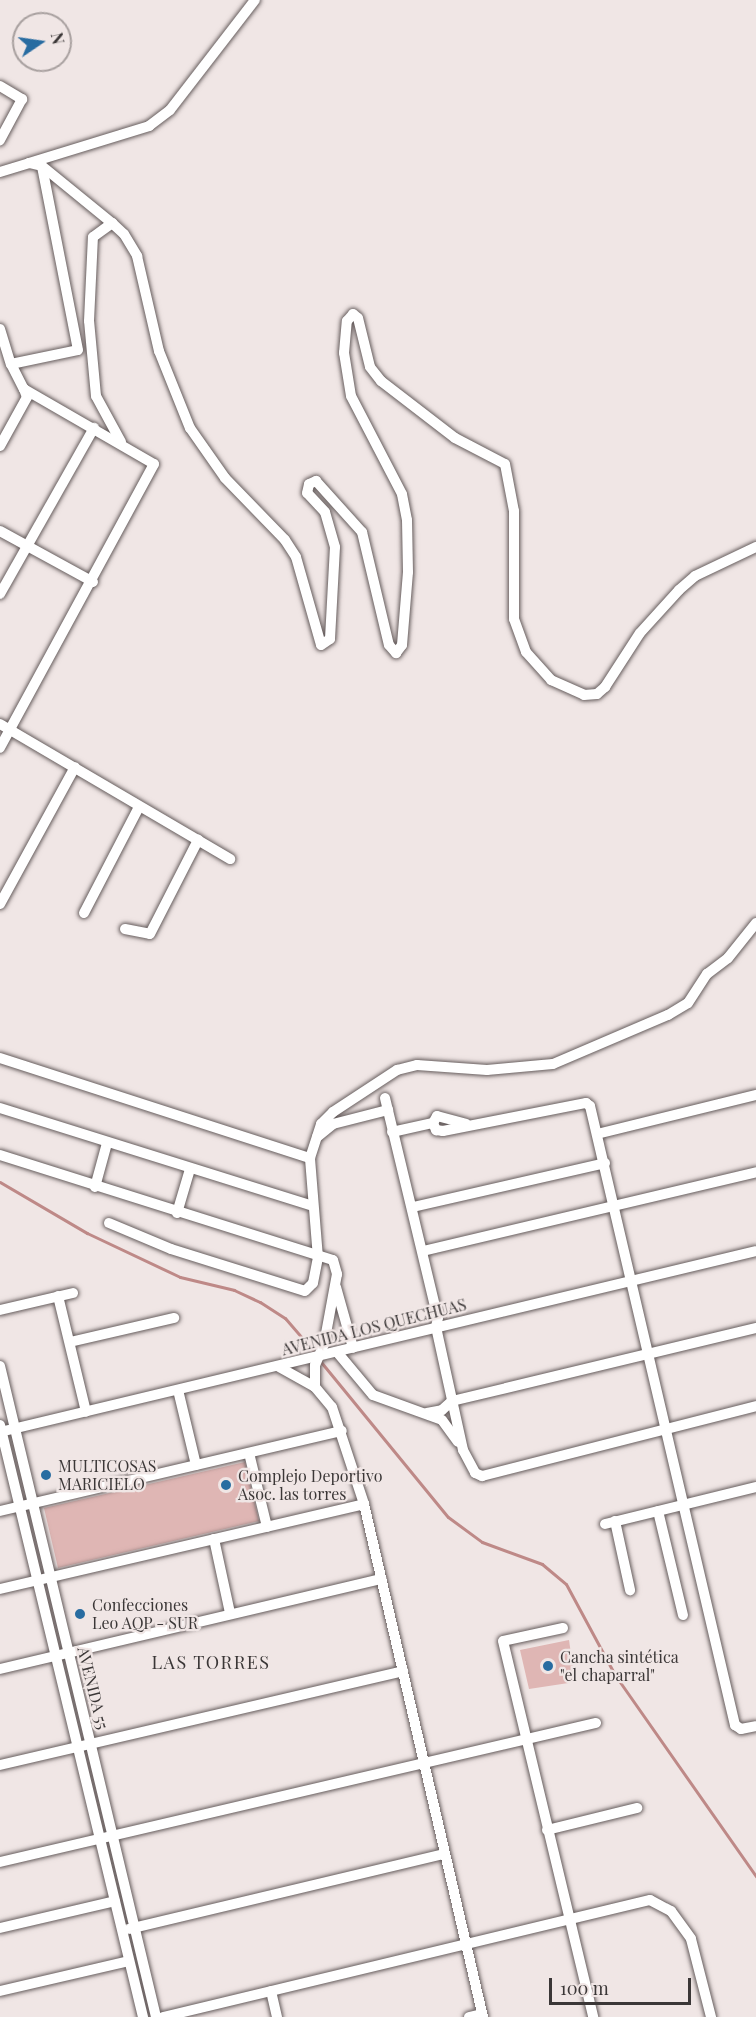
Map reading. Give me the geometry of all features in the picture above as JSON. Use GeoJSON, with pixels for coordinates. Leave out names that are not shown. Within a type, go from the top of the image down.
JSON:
{"type":"FeatureCollection","features":[{"type":"Feature","properties":{"kind":"street"},"geometry":{"type":"LineString","coordinates":[[0,172],[149,126],[170,110],[224,45],[255,0]]}},
{"type":"Feature","properties":{"kind":"street"},"geometry":{"type":"LineString","coordinates":[[0,86],[22,99],[0,140]]}},
{"type":"Feature","properties":{"kind":"street"},"geometry":{"type":"LineString","coordinates":[[29,163],[42,166],[112,224],[130,243],[136,256],[159,351],[190,428],[225,478],[285,540],[296,557],[321,645],[330,639],[335,547],[325,512],[307,493],[309,484],[316,481],[341,504],[362,532],[389,645],[396,653],[402,645],[408,520],[402,494],[351,396],[344,353],[347,321],[353,314],[358,318],[370,367],[381,381],[455,438],[505,464],[514,511],[514,619],[526,652],[551,680],[584,695],[597,693],[605,687],[640,633],[679,590],[704,572],[741,558],[756,547]]}},
{"type":"Feature","properties":{"kind":"street"},"geometry":{"type":"LineString","coordinates":[[10,364],[78,350],[42,166]]}},
{"type":"Feature","properties":{"kind":"street"},"geometry":{"type":"LineString","coordinates":[[112,224],[93,237],[89,321],[96,396],[121,442]]}},
{"type":"Feature","properties":{"kind":"street"},"geometry":{"type":"LineString","coordinates":[[0,329],[10,364],[27,397],[0,446]]}},
{"type":"Feature","properties":{"kind":"street"},"geometry":{"type":"LineString","coordinates":[[0,748],[5,726],[93,582],[154,464],[121,442],[24,389]]}},
{"type":"Feature","properties":{"kind":"street"},"geometry":{"type":"LineString","coordinates":[[0,594],[29,547],[94,428]]}},
{"type":"Feature","properties":{"kind":"street"},"geometry":{"type":"LineString","coordinates":[[0,531],[93,582]]}},
{"type":"Feature","properties":{"kind":"street"},"geometry":{"type":"LineString","coordinates":[[5,726],[230,859]]}},
{"type":"Feature","properties":{"kind":"street"},"geometry":{"type":"LineString","coordinates":[[0,904],[75,767]]}},
{"type":"Feature","properties":{"kind":"street"},"geometry":{"type":"LineString","coordinates":[[84,913],[139,807]]}},
{"type":"Feature","properties":{"kind":"street"},"geometry":{"type":"LineString","coordinates":[[125,929],[150,934],[198,840]]}},
{"type":"Feature","properties":{"kind":"street"},"geometry":{"type":"LineString","coordinates":[[0,881],[11,886]]}},
{"type":"Feature","properties":{"kind":"street"},"geometry":{"type":"LineString","coordinates":[[109,1223],[171,1249],[301,1292],[313,1283],[318,1258],[310,1158],[321,1124],[333,1112],[398,1070],[417,1065],[487,1070],[553,1064],[668,1015],[688,1003],[707,974],[728,958],[756,923]]}},
{"type":"Feature","properties":{"kind":"street"},"geometry":{"type":"LineString","coordinates":[[0,1058],[310,1158]]}},
{"type":"Feature","properties":{"kind":"street"},"geometry":{"type":"LineString","coordinates":[[597,1134],[756,1095]]}},
{"type":"Feature","properties":{"kind":"street"},"geometry":{"type":"LineString","coordinates":[[385,1098],[423,1251],[438,1318],[436,1326],[464,1450]]}},
{"type":"Feature","properties":{"kind":"street"},"geometry":{"type":"LineString","coordinates":[[392,1132],[433,1123],[434,1117],[440,1116],[472,1125],[586,1103],[590,1106],[615,1205],[646,1355],[684,1505],[735,1725],[741,1729],[756,1726]]}},
{"type":"Feature","properties":{"kind":"street"},"geometry":{"type":"LineString","coordinates":[[0,1108],[313,1206]]}},
{"type":"Feature","properties":{"kind":"street"},"geometry":{"type":"LineString","coordinates":[[316,1137],[333,1124],[388,1110]]}},
{"type":"Feature","properties":{"kind":"street"},"geometry":{"type":"LineString","coordinates":[[95,1187],[107,1143]]}},
{"type":"Feature","properties":{"kind":"street"},"geometry":{"type":"LineString","coordinates":[[0,1155],[318,1258],[333,1260],[335,1284],[353,1348]]}},
{"type":"Feature","properties":{"kind":"street"},"geometry":{"type":"LineString","coordinates":[[413,1207],[605,1162]]}},
{"type":"Feature","properties":{"kind":"street"},"geometry":{"type":"LineString","coordinates":[[177,1213],[190,1169]]}},
{"type":"Feature","properties":{"kind":"street"},"geometry":{"type":"LineString","coordinates":[[423,1251],[756,1172]]}},
{"type":"Feature","properties":{"kind":"street","name":"AVENIDA LOS QUECHUAS"},"geometry":{"type":"LineString","coordinates":[[0,1429],[15,1428],[86,1412],[318,1357],[436,1326],[756,1251]]}},
{"type":"Feature","properties":{"kind":"street"},"geometry":{"type":"LineString","coordinates":[[315,1387],[318,1357],[324,1344],[335,1284]]}},
{"type":"Feature","properties":{"kind":"street"},"geometry":{"type":"LineString","coordinates":[[0,1310],[73,1293]]}},
{"type":"Feature","properties":{"kind":"street"},"geometry":{"type":"LineString","coordinates":[[58,1296],[86,1412]]}},
{"type":"Feature","properties":{"kind":"street"},"geometry":{"type":"LineString","coordinates":[[70,1342],[174,1318]]}},
{"type":"Feature","properties":{"kind":"street"},"geometry":{"type":"LineString","coordinates":[[427,1413],[442,1410],[452,1401],[756,1329]]}},
{"type":"Feature","properties":{"kind":"street"},"geometry":{"type":"LineString","coordinates":[[337,1352],[381,1401],[427,1413],[446,1425],[464,1450],[475,1473],[482,1476],[756,1407]]}},
{"type":"Feature","properties":{"kind":"street","name":"AVENIDA 55"},"geometry":{"type":"LineString","coordinates":[[0,1366],[156,2017]]}},
{"type":"Feature","properties":{"kind":"street"},"geometry":{"type":"LineString","coordinates":[[279,1366],[315,1387],[332,1407],[342,1431],[364,1504],[482,2015],[469,2017]]}},
{"type":"Feature","properties":{"kind":"street"},"geometry":{"type":"LineString","coordinates":[[178,1390],[196,1465]]}},
{"type":"Feature","properties":{"kind":"street","name":"AVENIDA 55"},"geometry":{"type":"LineString","coordinates":[[0,1429],[143,2017]]}},
{"type":"Feature","properties":{"kind":"street"},"geometry":{"type":"LineString","coordinates":[[0,1511],[342,1431]]}},
{"type":"Feature","properties":{"kind":"street"},"geometry":{"type":"LineString","coordinates":[[249,1453],[267,1527]]}},
{"type":"Feature","properties":{"kind":"street"},"geometry":{"type":"LineString","coordinates":[[630,1590],[610,1523],[756,1487]]}},
{"type":"Feature","properties":{"kind":"street"},"geometry":{"type":"LineString","coordinates":[[0,1589],[364,1504]]}},
{"type":"Feature","properties":{"kind":"street"},"geometry":{"type":"LineString","coordinates":[[658,1511],[683,1615]]}},
{"type":"Feature","properties":{"kind":"street"},"geometry":{"type":"LineString","coordinates":[[214,1539],[230,1613]]}},
{"type":"Feature","properties":{"kind":"street"},"geometry":{"type":"LineString","coordinates":[[0,1669],[382,1579]]}},
{"type":"Feature","properties":{"kind":"street"},"geometry":{"type":"LineString","coordinates":[[563,1628],[503,1641],[524,1740],[593,2017]]}},
{"type":"Feature","properties":{"kind":"street"},"geometry":{"type":"LineString","coordinates":[[0,1765],[403,1671]]}},
{"type":"Feature","properties":{"kind":"street"},"geometry":{"type":"LineString","coordinates":[[0,1862],[596,1723]]}},
{"type":"Feature","properties":{"kind":"street"},"geometry":{"type":"LineString","coordinates":[[547,1830],[637,1808]]}},
{"type":"Feature","properties":{"kind":"street"},"geometry":{"type":"LineString","coordinates":[[122,1931],[444,1854]]}},
{"type":"Feature","properties":{"kind":"street"},"geometry":{"type":"LineString","coordinates":[[163,2017],[650,1900],[671,1911],[690,1939],[711,2017]]}},
{"type":"Feature","properties":{"kind":"street"},"geometry":{"type":"LineString","coordinates":[[0,1928],[115,1901]]}},
{"type":"Feature","properties":{"kind":"street"},"geometry":{"type":"LineString","coordinates":[[0,1991],[129,1961]]}},
{"type":"Feature","properties":{"kind":"street"},"geometry":{"type":"LineString","coordinates":[[271,1991],[277,2017]]}},
{"type":"Feature","properties":{"kind":"shaded area"},"geometry":{"type":"Polygon","coordinates":[[[245,1462],[259,1521],[58,1568],[44,1508],[245,1462]]]}},
{"type":"Feature","properties":{"kind":"shaded area","name":"Cancha sintética \"el chaparral\""},"geometry":{"type":"Polygon","coordinates":[[[569,1640],[575,1682],[529,1689],[520,1650],[569,1640]]]}},
{"type":"Feature","properties":{"kind":"waterway"},"geometry":{"type":"LineString","coordinates":[[0,1182],[87,1233],[180,1277],[234,1290],[260,1302],[285,1318],[316,1354]]}},
{"type":"Feature","properties":{"kind":"waterway"},"geometry":{"type":"LineString","coordinates":[[321,1362],[448,1517],[482,1542],[542,1564],[566,1584],[615,1675],[756,1876]]}},
{"type":"Feature","properties":{"kind":"place","name":"MULTICOSAS MARICIELO"},"geometry":{"type":"Point","coordinates":[46,1475]}},
{"type":"Feature","properties":{"kind":"place","name":"Complejo Deportivo Asoc. las torres"},"geometry":{"type":"Point","coordinates":[226,1485]}},
{"type":"Feature","properties":{"kind":"place","name":"Confecciones Leo AQP - SUR"},"geometry":{"type":"Point","coordinates":[80,1614]}},
{"type":"Feature","properties":{"kind":"place","name":"Cancha sintética \"el chaparral\""},"geometry":{"type":"Point","coordinates":[548,1666]}},
{"type":"Feature","properties":{"kind":"district","name":"LAS TORRES"},"geometry":{"type":"Point","coordinates":[211,1662]}}]}
